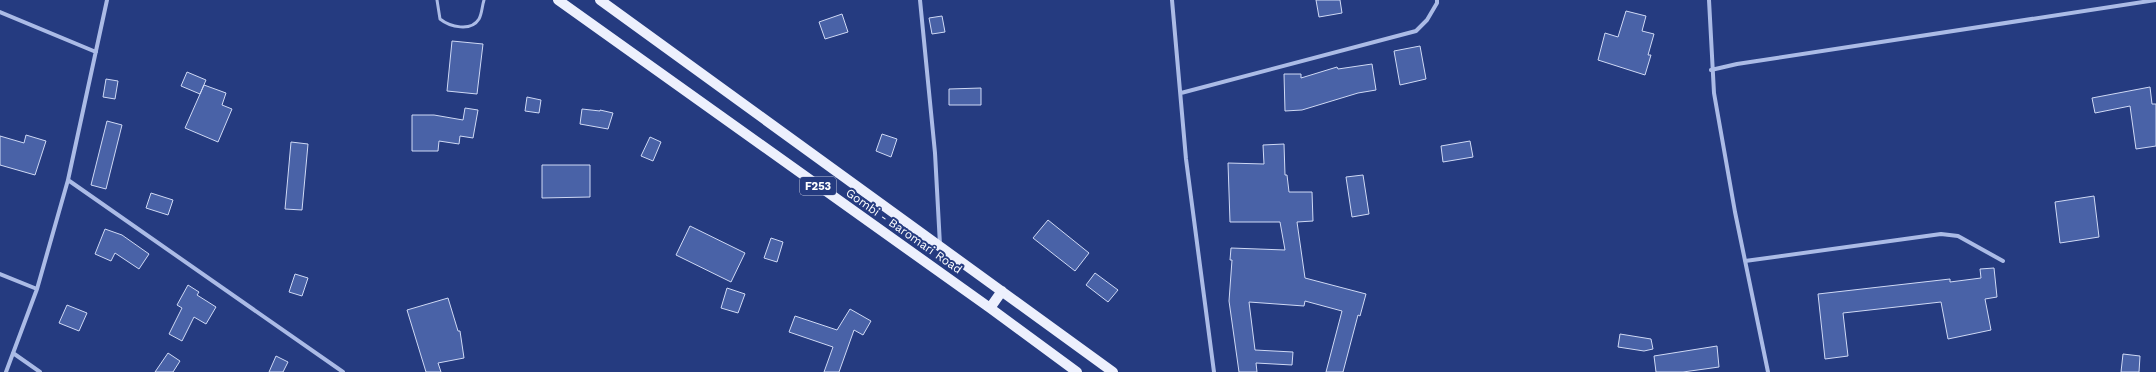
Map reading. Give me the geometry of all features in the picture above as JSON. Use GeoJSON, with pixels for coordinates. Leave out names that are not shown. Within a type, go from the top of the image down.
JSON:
{"type":"FeatureCollection","features":[{"type":"Feature","properties":{"kind":"main road","name":"Gombi - Baromari Road"},"geometry":{"type":"LineString","coordinates":[[558,0],[990,308],[1077,372]]}},
{"type":"Feature","properties":{"kind":"main road","name":"Gombi - Baromari Road"},"geometry":{"type":"LineString","coordinates":[[600,0],[1113,372]]}},
{"type":"Feature","properties":{"kind":"main road"},"geometry":{"type":"LineString","coordinates":[[990,308],[1002,292]]}},
{"type":"Feature","properties":{"kind":"street"},"geometry":{"type":"LineString","coordinates":[[6,372],[37,289],[68,180],[107,0]]}},
{"type":"Feature","properties":{"kind":"street"},"geometry":{"type":"LineString","coordinates":[[920,0],[935,153],[940,247]]}},
{"type":"Feature","properties":{"kind":"street"},"geometry":{"type":"LineString","coordinates":[[1172,0],[1186,159],[1214,372]]}},
{"type":"Feature","properties":{"kind":"street"},"geometry":{"type":"LineString","coordinates":[[1181,93],[1416,32],[1427,20],[1437,3],[1437,0]]}},
{"type":"Feature","properties":{"kind":"street"},"geometry":{"type":"LineString","coordinates":[[1709,0],[1714,93],[1745,261],[1768,372]]}},
{"type":"Feature","properties":{"kind":"street"},"geometry":{"type":"LineString","coordinates":[[1712,70],[1737,64],[2156,0]]}},
{"type":"Feature","properties":{"kind":"street"},"geometry":{"type":"LineString","coordinates":[[0,12],[96,52]]}},
{"type":"Feature","properties":{"kind":"street"},"geometry":{"type":"LineString","coordinates":[[68,180],[343,372]]}},
{"type":"Feature","properties":{"kind":"street"},"geometry":{"type":"LineString","coordinates":[[1745,261],[1941,234],[1958,236],[2003,261]]}},
{"type":"Feature","properties":{"kind":"street"},"geometry":{"type":"LineString","coordinates":[[0,274],[37,289]]}},
{"type":"Feature","properties":{"kind":"street"},"geometry":{"type":"LineString","coordinates":[[13,353],[40,372]]}},
{"type":"Feature","properties":{"kind":"lane"},"geometry":{"type":"LineString","coordinates":[[437,0],[440,19],[446,25],[465,27],[474,25],[479,18],[484,0]]}},
{"type":"Feature","properties":{"kind":"building"},"geometry":{"type":"Polygon","coordinates":[[[1316,0],[1340,0],[1342,13],[1319,17],[1316,0]]]}},
{"type":"Feature","properties":{"kind":"building"},"geometry":{"type":"Polygon","coordinates":[[[1626,11],[1646,16],[1642,31],[1654,34],[1648,55],[1651,55],[1645,75],[1598,60],[1605,33],[1618,37],[1626,11]]]}},
{"type":"Feature","properties":{"kind":"building"},"geometry":{"type":"Polygon","coordinates":[[[842,14],[848,32],[825,39],[819,22],[842,14]]]}},
{"type":"Feature","properties":{"kind":"building"},"geometry":{"type":"Polygon","coordinates":[[[942,16],[945,32],[932,34],[929,18],[942,16]]]}},
{"type":"Feature","properties":{"kind":"building"},"geometry":{"type":"Polygon","coordinates":[[[452,41],[483,44],[477,94],[447,91],[452,41]]]}},
{"type":"Feature","properties":{"kind":"building"},"geometry":{"type":"Polygon","coordinates":[[[1420,46],[1426,79],[1400,85],[1394,51],[1420,46]]]}},
{"type":"Feature","properties":{"kind":"building"},"geometry":{"type":"Polygon","coordinates":[[[1372,64],[1376,90],[1358,93],[1302,110],[1285,111],[1284,74],[1301,74],[1301,78],[1337,67],[1338,69],[1372,64]]]}},
{"type":"Feature","properties":{"kind":"building"},"geometry":{"type":"Polygon","coordinates":[[[187,72],[206,80],[200,94],[181,86],[187,72]]]}},
{"type":"Feature","properties":{"kind":"building"},"geometry":{"type":"Polygon","coordinates":[[[106,79],[118,81],[115,99],[103,97],[106,79]]]}},
{"type":"Feature","properties":{"kind":"building"},"geometry":{"type":"Polygon","coordinates":[[[204,85],[226,93],[222,105],[232,109],[218,142],[185,128],[204,85]]]}},
{"type":"Feature","properties":{"kind":"building"},"geometry":{"type":"Polygon","coordinates":[[[2150,87],[2152,104],[2156,104],[2156,146],[2136,149],[2130,106],[2095,113],[2092,98],[2150,87]]]}},
{"type":"Feature","properties":{"kind":"building"},"geometry":{"type":"Polygon","coordinates":[[[981,88],[981,105],[949,105],[949,89],[981,88]]]}},
{"type":"Feature","properties":{"kind":"building"},"geometry":{"type":"Polygon","coordinates":[[[527,97],[541,100],[539,113],[525,111],[527,97]]]}},
{"type":"Feature","properties":{"kind":"building"},"geometry":{"type":"Polygon","coordinates":[[[465,108],[478,110],[473,138],[460,136],[459,144],[439,141],[438,151],[412,151],[412,115],[434,115],[463,120],[465,108]]]}},
{"type":"Feature","properties":{"kind":"building"},"geometry":{"type":"Polygon","coordinates":[[[582,109],[600,110],[613,113],[608,129],[580,124],[582,109]]]}},
{"type":"Feature","properties":{"kind":"building"},"geometry":{"type":"Polygon","coordinates":[[[107,121],[122,125],[106,189],[91,185],[107,121]]]}},
{"type":"Feature","properties":{"kind":"building"},"geometry":{"type":"Polygon","coordinates":[[[882,134],[897,139],[891,157],[876,151],[882,134]]]}},
{"type":"Feature","properties":{"kind":"building"},"geometry":{"type":"Polygon","coordinates":[[[26,135],[46,141],[35,175],[0,165],[0,136],[24,143],[26,135]]]}},
{"type":"Feature","properties":{"kind":"building"},"geometry":{"type":"Polygon","coordinates":[[[650,137],[661,142],[653,161],[641,156],[650,137]]]}},
{"type":"Feature","properties":{"kind":"building"},"geometry":{"type":"Polygon","coordinates":[[[1470,141],[1473,157],[1443,162],[1441,146],[1470,141]]]}},
{"type":"Feature","properties":{"kind":"building"},"geometry":{"type":"Polygon","coordinates":[[[291,142],[308,144],[302,210],[285,209],[291,142]]]}},
{"type":"Feature","properties":{"kind":"building"},"geometry":{"type":"Polygon","coordinates":[[[1284,144],[1285,175],[1287,175],[1289,192],[1312,192],[1313,221],[1297,222],[1305,278],[1366,294],[1360,316],[1358,315],[1343,372],[1326,372],[1342,311],[1305,301],[1304,306],[1249,302],[1255,350],[1293,352],[1292,365],[1256,363],[1257,372],[1239,372],[1229,301],[1232,260],[1230,260],[1231,248],[1285,250],[1280,222],[1230,222],[1228,163],[1264,164],[1263,145],[1284,144]]]}},
{"type":"Feature","properties":{"kind":"building"},"geometry":{"type":"Polygon","coordinates":[[[542,165],[590,165],[590,197],[542,198],[542,165]]]}},
{"type":"Feature","properties":{"kind":"building"},"geometry":{"type":"Polygon","coordinates":[[[1363,175],[1369,214],[1352,217],[1346,177],[1363,175]]]}},
{"type":"Feature","properties":{"kind":"building"},"geometry":{"type":"Polygon","coordinates":[[[151,193],[173,200],[168,215],[146,208],[151,193]]]}},
{"type":"Feature","properties":{"kind":"building"},"geometry":{"type":"Polygon","coordinates":[[[2094,196],[2099,237],[2060,243],[2055,202],[2094,196]]]}},
{"type":"Feature","properties":{"kind":"building"},"geometry":{"type":"Polygon","coordinates":[[[1048,220],[1089,253],[1075,271],[1033,238],[1048,220]]]}},
{"type":"Feature","properties":{"kind":"building"},"geometry":{"type":"Polygon","coordinates":[[[690,226],[745,253],[731,282],[676,255],[690,226]]]}},
{"type":"Feature","properties":{"kind":"building"},"geometry":{"type":"Polygon","coordinates":[[[105,229],[122,235],[149,254],[139,269],[115,253],[111,261],[95,254],[105,229]]]}},
{"type":"Feature","properties":{"kind":"building"},"geometry":{"type":"Polygon","coordinates":[[[771,238],[783,242],[777,262],[764,258],[771,238]]]}},
{"type":"Feature","properties":{"kind":"building"},"geometry":{"type":"Polygon","coordinates":[[[1994,268],[1997,297],[1985,299],[1991,330],[1948,339],[1941,302],[1843,313],[1848,356],[1825,359],[1818,294],[1950,279],[1950,282],[1981,278],[1980,269],[1994,268]]]}},
{"type":"Feature","properties":{"kind":"building"},"geometry":{"type":"Polygon","coordinates":[[[1095,273],[1118,290],[1108,302],[1086,285],[1095,273]]]}},
{"type":"Feature","properties":{"kind":"building"},"geometry":{"type":"Polygon","coordinates":[[[295,274],[308,278],[302,296],[289,292],[295,274]]]}},
{"type":"Feature","properties":{"kind":"building"},"geometry":{"type":"Polygon","coordinates":[[[188,285],[199,292],[197,295],[216,307],[206,324],[194,317],[182,341],[169,334],[182,308],[177,305],[188,285]]]}},
{"type":"Feature","properties":{"kind":"building"},"geometry":{"type":"Polygon","coordinates":[[[727,288],[745,294],[738,313],[721,308],[727,288]]]}},
{"type":"Feature","properties":{"kind":"building"},"geometry":{"type":"Polygon","coordinates":[[[448,298],[458,331],[460,331],[464,358],[438,363],[441,372],[426,372],[407,310],[448,298]]]}},
{"type":"Feature","properties":{"kind":"building"},"geometry":{"type":"Polygon","coordinates":[[[67,305],[87,313],[79,331],[59,323],[67,305]]]}},
{"type":"Feature","properties":{"kind":"building"},"geometry":{"type":"Polygon","coordinates":[[[850,309],[871,321],[863,335],[854,330],[839,372],[824,372],[833,347],[789,332],[795,316],[837,330],[850,309]]]}},
{"type":"Feature","properties":{"kind":"building"},"geometry":{"type":"Polygon","coordinates":[[[1620,334],[1651,339],[1653,349],[1644,351],[1618,347],[1620,334]]]}},
{"type":"Feature","properties":{"kind":"building"},"geometry":{"type":"Polygon","coordinates":[[[1717,346],[1719,367],[1683,372],[1656,372],[1654,356],[1717,346]]]}},
{"type":"Feature","properties":{"kind":"building"},"geometry":{"type":"Polygon","coordinates":[[[168,353],[180,361],[173,372],[155,372],[168,353]]]}},
{"type":"Feature","properties":{"kind":"building"},"geometry":{"type":"Polygon","coordinates":[[[2123,354],[2140,356],[2139,372],[2121,372],[2123,354]]]}},
{"type":"Feature","properties":{"kind":"building"},"geometry":{"type":"Polygon","coordinates":[[[276,356],[288,362],[283,372],[269,372],[276,356]]]}}]}
